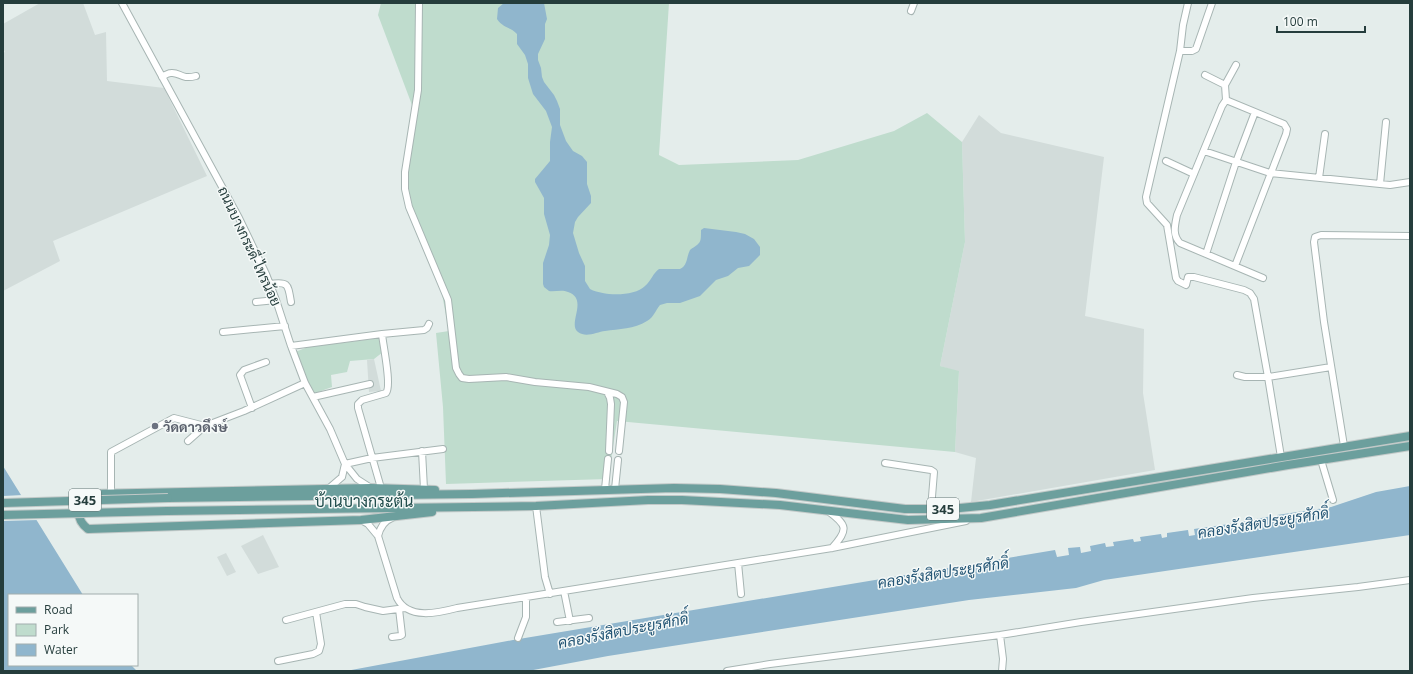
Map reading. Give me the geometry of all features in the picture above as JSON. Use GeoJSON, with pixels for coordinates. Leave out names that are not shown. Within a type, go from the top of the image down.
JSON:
{"type":"FeatureCollection","features":[{"type":"Feature","properties":{"kind":"main road","name":"345"},"geometry":{"type":"LineString","coordinates":[[3,503],[168,498],[472,494],[605,489],[697,488],[748,491],[882,507],[931,509],[990,505],[1410,436]]}},
{"type":"Feature","properties":{"kind":"main road","name":"345"},"geometry":{"type":"LineString","coordinates":[[3,515],[167,511],[536,506],[648,500],[694,500],[780,504],[908,520],[981,518],[1410,446]]}},
{"type":"Feature","properties":{"kind":"main road"},"geometry":{"type":"LineString","coordinates":[[472,494],[424,489],[381,488],[111,493],[90,494],[83,497],[77,511],[78,518],[88,529],[361,520],[473,507]]}},
{"type":"Feature","properties":{"kind":"street","name":"ถนนบางกระดี่-ไทรน้อย"},"geometry":{"type":"LineString","coordinates":[[122,3],[239,218],[270,284],[305,383],[330,429],[345,464],[357,479],[370,488]]}},
{"type":"Feature","properties":{"kind":"street"},"geometry":{"type":"LineString","coordinates":[[419,3],[418,90],[405,172],[405,189],[409,207],[448,300],[458,374],[462,378],[469,379],[500,377],[516,378],[535,382],[589,387],[617,394],[622,397],[624,402],[619,452]]}},
{"type":"Feature","properties":{"kind":"street"},"geometry":{"type":"LineString","coordinates":[[911,12],[914,3]]}},
{"type":"Feature","properties":{"kind":"street"},"geometry":{"type":"LineString","coordinates":[[1188,3],[1183,25],[1180,51],[1146,197],[1147,203],[1167,226],[1176,278],[1178,281],[1186,285],[1188,277],[1194,277],[1244,290],[1250,293],[1254,299],[1281,457]]}},
{"type":"Feature","properties":{"kind":"street"},"geometry":{"type":"LineString","coordinates":[[1180,51],[1192,51],[1196,49],[1212,3]]}},
{"type":"Feature","properties":{"kind":"street"},"geometry":{"type":"LineString","coordinates":[[1236,65],[1225,85],[1226,100],[1222,106],[1177,215],[1175,233],[1176,240],[1180,243],[1263,278]]}},
{"type":"Feature","properties":{"kind":"street"},"geometry":{"type":"LineString","coordinates":[[162,76],[171,73],[176,73],[183,77],[190,78],[196,76]]}},
{"type":"Feature","properties":{"kind":"street"},"geometry":{"type":"LineString","coordinates":[[1205,75],[1225,85]]}},
{"type":"Feature","properties":{"kind":"street"},"geometry":{"type":"LineString","coordinates":[[1226,100],[1284,124],[1287,129],[1235,266]]}},
{"type":"Feature","properties":{"kind":"street"},"geometry":{"type":"LineString","coordinates":[[1206,254],[1236,162],[1255,112]]}},
{"type":"Feature","properties":{"kind":"street"},"geometry":{"type":"LineString","coordinates":[[1380,184],[1386,122]]}},
{"type":"Feature","properties":{"kind":"street"},"geometry":{"type":"LineString","coordinates":[[1320,178],[1325,134]]}},
{"type":"Feature","properties":{"kind":"street"},"geometry":{"type":"LineString","coordinates":[[1204,151],[1270,173],[1390,185],[1410,182]]}},
{"type":"Feature","properties":{"kind":"street"},"geometry":{"type":"LineString","coordinates":[[1166,161],[1194,174]]}},
{"type":"Feature","properties":{"kind":"street"},"geometry":{"type":"LineString","coordinates":[[1344,446],[1331,367],[1314,242],[1315,237],[1321,235],[1410,236]]}},
{"type":"Feature","properties":{"kind":"street"},"geometry":{"type":"LineString","coordinates":[[270,284],[281,282],[287,285],[291,302]]}},
{"type":"Feature","properties":{"kind":"street"},"geometry":{"type":"LineString","coordinates":[[256,302],[276,300]]}},
{"type":"Feature","properties":{"kind":"street"},"geometry":{"type":"LineString","coordinates":[[291,346],[424,330],[427,328],[428,324]]}},
{"type":"Feature","properties":{"kind":"street"},"geometry":{"type":"LineString","coordinates":[[223,332],[285,326]]}},
{"type":"Feature","properties":{"kind":"street"},"geometry":{"type":"LineString","coordinates":[[381,488],[358,404],[362,400],[386,393],[388,391],[389,380],[382,334]]}},
{"type":"Feature","properties":{"kind":"street"},"geometry":{"type":"LineString","coordinates":[[252,408],[240,376],[244,370],[266,362]]}},
{"type":"Feature","properties":{"kind":"street"},"geometry":{"type":"LineString","coordinates":[[1237,375],[1245,377],[1268,377],[1331,367]]}},
{"type":"Feature","properties":{"kind":"street"},"geometry":{"type":"LineString","coordinates":[[188,441],[205,426],[252,408],[305,383]]}},
{"type":"Feature","properties":{"kind":"street"},"geometry":{"type":"LineString","coordinates":[[313,397],[370,384]]}},
{"type":"Feature","properties":{"kind":"street"},"geometry":{"type":"LineString","coordinates":[[607,392],[612,404],[609,451]]}},
{"type":"Feature","properties":{"kind":"street"},"geometry":{"type":"LineString","coordinates":[[111,493],[111,452],[174,418],[205,426]]}},
{"type":"Feature","properties":{"kind":"street"},"geometry":{"type":"LineString","coordinates":[[328,488],[342,477],[345,464],[372,458],[443,449]]}},
{"type":"Feature","properties":{"kind":"street"},"geometry":{"type":"LineString","coordinates":[[422,452],[424,489]]}},
{"type":"Feature","properties":{"kind":"street"},"geometry":{"type":"LineString","coordinates":[[605,489],[608,459]]}},
{"type":"Feature","properties":{"kind":"street"},"geometry":{"type":"LineString","coordinates":[[615,489],[618,460]]}},
{"type":"Feature","properties":{"kind":"street"},"geometry":{"type":"LineString","coordinates":[[1321,460],[1333,500]]}},
{"type":"Feature","properties":{"kind":"street"},"geometry":{"type":"LineString","coordinates":[[885,462],[931,470],[934,472],[931,509]]}},
{"type":"Feature","properties":{"kind":"street"},"geometry":{"type":"LineString","coordinates":[[536,506],[545,577],[550,594]]}},
{"type":"Feature","properties":{"kind":"street"},"geometry":{"type":"LineString","coordinates":[[828,510],[840,520],[843,525],[843,533],[832,548]]}},
{"type":"Feature","properties":{"kind":"street"},"geometry":{"type":"LineString","coordinates":[[378,536],[380,530],[389,519],[400,516]]}},
{"type":"Feature","properties":{"kind":"street"},"geometry":{"type":"LineString","coordinates":[[286,620],[345,604],[356,604],[365,608],[383,610],[402,609],[417,612],[438,613],[457,608],[832,548],[981,518]]}},
{"type":"Feature","properties":{"kind":"street"},"geometry":{"type":"LineString","coordinates":[[361,520],[368,524],[378,536],[397,598],[402,609],[402,634],[400,636],[392,637]]}},
{"type":"Feature","properties":{"kind":"street"},"geometry":{"type":"LineString","coordinates":[[738,563],[741,594]]}},
{"type":"Feature","properties":{"kind":"street"},"geometry":{"type":"LineString","coordinates":[[727,671],[770,664],[1000,636],[1095,620],[1410,580]]}},
{"type":"Feature","properties":{"kind":"street"},"geometry":{"type":"LineString","coordinates":[[564,591],[570,621]]}},
{"type":"Feature","properties":{"kind":"street"},"geometry":{"type":"LineString","coordinates":[[518,638],[526,617],[526,597]]}},
{"type":"Feature","properties":{"kind":"street"},"geometry":{"type":"LineString","coordinates":[[278,660],[314,654],[319,651],[321,644],[316,612]]}},
{"type":"Feature","properties":{"kind":"street"},"geometry":{"type":"LineString","coordinates":[[557,622],[589,618]]}},
{"type":"Feature","properties":{"kind":"street"},"geometry":{"type":"LineString","coordinates":[[1000,636],[1002,671]]}},
{"type":"Feature","properties":{"kind":"shaded area"},"geometry":{"type":"Polygon","coordinates":[[[40,3],[83,3],[95,35],[106,32],[107,81],[164,88],[207,176],[53,241],[60,261],[3,291],[3,53],[5,52],[3,48],[3,24],[40,3]]]}},
{"type":"Feature","properties":{"kind":"shaded area"},"geometry":{"type":"Polygon","coordinates":[[[979,115],[1001,133],[1104,157],[1085,316],[1144,329],[1143,393],[1155,470],[971,502],[976,458],[955,452],[959,372],[940,366],[965,242],[962,142],[979,115]]]}},
{"type":"Feature","properties":{"kind":"shaded area"},"geometry":{"type":"Polygon","coordinates":[[[374,359],[381,391],[369,392],[367,360],[374,359]]]}},
{"type":"Feature","properties":{"kind":"shaded area"},"geometry":{"type":"Polygon","coordinates":[[[263,535],[279,567],[258,574],[241,546],[263,535]]]}},
{"type":"Feature","properties":{"kind":"shaded area"},"geometry":{"type":"Polygon","coordinates":[[[226,553],[236,572],[227,576],[217,557],[226,553]]]}},
{"type":"Feature","properties":{"kind":"green space"},"geometry":{"type":"Polygon","coordinates":[[[381,3],[669,3],[659,155],[679,165],[798,160],[894,131],[927,113],[962,142],[965,242],[940,366],[959,371],[955,452],[617,421],[608,479],[446,484],[443,407],[436,333],[449,331],[441,289],[408,214],[404,201],[408,151],[415,113],[378,15],[381,3]]]}},
{"type":"Feature","properties":{"kind":"green space"},"geometry":{"type":"Polygon","coordinates":[[[381,338],[383,352],[374,359],[350,361],[347,372],[331,375],[332,387],[313,394],[305,381],[295,352],[308,347],[381,338]]]}},
{"type":"Feature","properties":{"kind":"water"},"geometry":{"type":"Polygon","coordinates":[[[504,3],[544,3],[547,19],[545,24],[545,39],[538,54],[542,77],[554,95],[560,109],[560,125],[566,141],[573,151],[582,156],[587,162],[587,184],[591,196],[591,203],[575,222],[573,233],[585,266],[585,281],[590,289],[610,294],[626,294],[640,290],[649,282],[659,269],[680,269],[686,263],[690,250],[700,242],[701,230],[704,228],[736,232],[745,234],[754,239],[760,247],[760,255],[749,266],[738,268],[728,276],[716,280],[700,296],[680,303],[667,303],[660,305],[653,316],[637,326],[588,335],[578,332],[575,328],[577,300],[574,295],[563,291],[549,291],[543,284],[543,263],[549,245],[550,235],[544,214],[544,198],[535,182],[535,179],[550,161],[552,127],[546,111],[533,94],[528,78],[528,64],[525,55],[517,44],[517,34],[502,25],[497,19],[498,8],[504,3]]]}},
{"type":"Feature","properties":{"kind":"water"},"geometry":{"type":"Polygon","coordinates":[[[3,466],[82,594],[8,594],[8,666],[132,666],[137,671],[3,671],[3,466]]]}},
{"type":"Feature","properties":{"kind":"water","name":"คลองรังสิตประยูรศักดิ์"},"geometry":{"type":"Polygon","coordinates":[[[1410,486],[1410,535],[1104,580],[1076,588],[969,600],[608,656],[528,671],[346,671],[513,640],[1055,550],[1057,557],[1069,555],[1068,548],[1080,547],[1081,553],[1091,551],[1090,546],[1105,543],[1106,547],[1114,546],[1113,542],[1133,539],[1134,542],[1141,541],[1140,537],[1161,534],[1162,538],[1167,537],[1167,533],[1188,530],[1189,536],[1195,535],[1194,529],[1236,523],[1237,526],[1241,526],[1241,522],[1272,516],[1272,520],[1277,520],[1277,515],[1331,507],[1376,492],[1410,486]]]}},
{"type":"Feature","properties":{"kind":"pier"},"geometry":{"type":"Polygon","coordinates":[[[23,495],[38,520],[3,521],[3,496],[23,495]]]}},
{"type":"Feature","properties":{"kind":"place","name":"วัดดาวดึงษ์"},"geometry":{"type":"Point","coordinates":[155,426]}},
{"type":"Feature","properties":{"kind":"district","name":"บ้านบางกระต้น"},"geometry":{"type":"Point","coordinates":[364,501]}}]}
